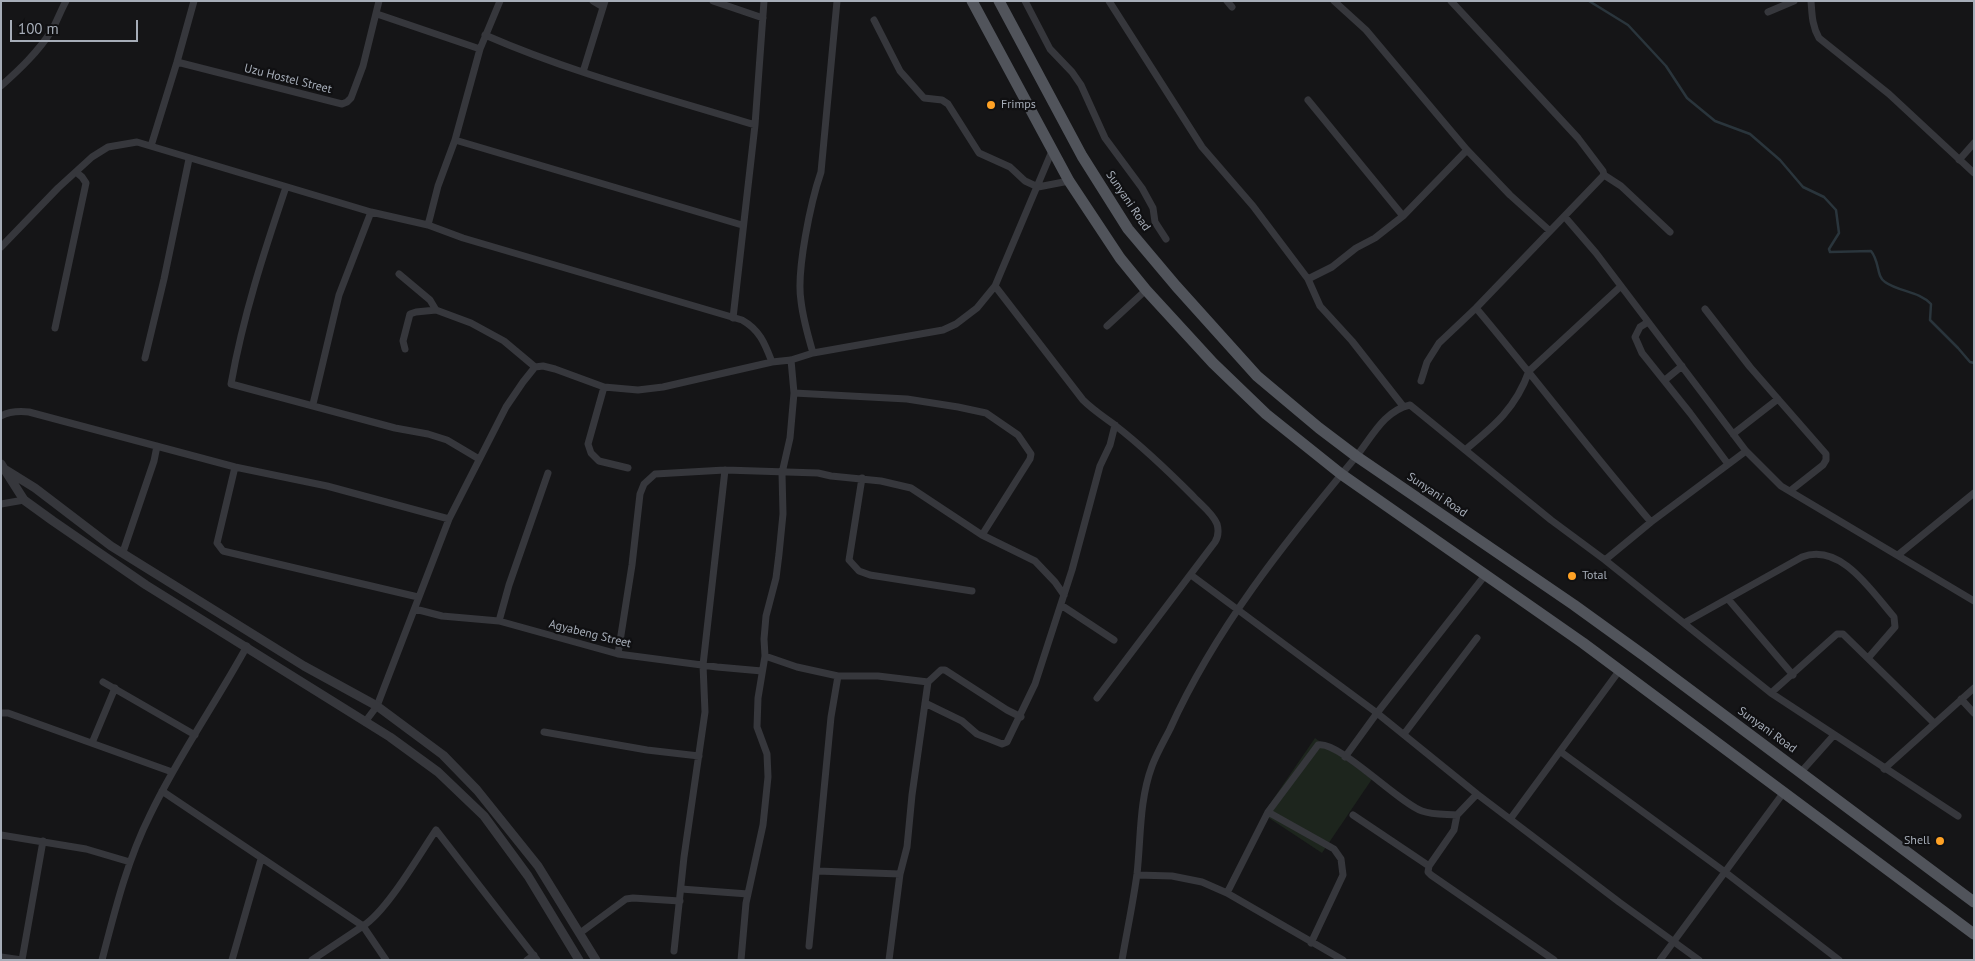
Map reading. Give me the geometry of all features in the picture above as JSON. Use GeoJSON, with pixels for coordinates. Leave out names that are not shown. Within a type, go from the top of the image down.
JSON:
{"type":"FeatureCollection","features":[{"type":"Feature","properties":{"kind":"main road"},"geometry":{"type":"LineString","coordinates":[[972,1],[1069,181],[1120,258],[1146,290],[1213,363],[1266,414],[1341,474],[1583,643],[1974,934]]}},
{"type":"Feature","properties":{"kind":"main road","name":"Sunyani Road"},"geometry":{"type":"LineString","coordinates":[[999,1],[1082,156],[1128,229],[1176,286],[1257,376],[1356,456],[1574,605],[1974,902]]}},
{"type":"Feature","properties":{"kind":"street"},"geometry":{"type":"LineString","coordinates":[[1,86],[41,46],[66,1]]}},
{"type":"Feature","properties":{"kind":"street"},"geometry":{"type":"LineString","coordinates":[[151,146],[194,1]]}},
{"type":"Feature","properties":{"kind":"street","name":"Uzu Hostel Street"},"geometry":{"type":"LineString","coordinates":[[177,62],[342,104],[351,98],[360,74],[380,1]]}},
{"type":"Feature","properties":{"kind":"street"},"geometry":{"type":"LineString","coordinates":[[428,225],[438,186],[455,140],[480,49],[500,1]]}},
{"type":"Feature","properties":{"kind":"street"},"geometry":{"type":"LineString","coordinates":[[583,72],[604,4],[592,1]]}},
{"type":"Feature","properties":{"kind":"street"},"geometry":{"type":"LineString","coordinates":[[713,1],[762,18]]}},
{"type":"Feature","properties":{"kind":"street"},"geometry":{"type":"LineString","coordinates":[[734,318],[742,225],[754,125],[764,1]]}},
{"type":"Feature","properties":{"kind":"street"},"geometry":{"type":"LineString","coordinates":[[813,353],[800,299],[801,272],[815,190],[821,172],[837,1]]}},
{"type":"Feature","properties":{"kind":"street"},"geometry":{"type":"LineString","coordinates":[[1024,1],[1050,49],[1072,72],[1080,85],[1105,138],[1142,188],[1152,208],[1155,222],[1166,239]]}},
{"type":"Feature","properties":{"kind":"street"},"geometry":{"type":"LineString","coordinates":[[1109,1],[1202,147],[1253,206],[1308,279],[1320,306],[1352,341],[1403,406]]}},
{"type":"Feature","properties":{"kind":"street"},"geometry":{"type":"LineString","coordinates":[[1334,1],[1366,30],[1467,150],[1510,195],[1550,231]]}},
{"type":"Feature","properties":{"kind":"street"},"geometry":{"type":"LineString","coordinates":[[1451,1],[1578,138],[1604,175],[1621,186],[1670,232]]}},
{"type":"Feature","properties":{"kind":"street"},"geometry":{"type":"LineString","coordinates":[[1768,12],[1794,1]]}},
{"type":"Feature","properties":{"kind":"street"},"geometry":{"type":"LineString","coordinates":[[1811,1],[1812,19],[1815,32],[1819,38],[1889,94],[1974,173]]}},
{"type":"Feature","properties":{"kind":"street"},"geometry":{"type":"LineString","coordinates":[[377,14],[480,49]]}},
{"type":"Feature","properties":{"kind":"street"},"geometry":{"type":"LineString","coordinates":[[874,20],[900,71],[924,98],[942,100],[948,104],[979,152],[999,161],[1025,181],[1038,187],[1069,181]]}},
{"type":"Feature","properties":{"kind":"street"},"geometry":{"type":"LineString","coordinates":[[485,34],[530,54],[583,72],[754,125]]}},
{"type":"Feature","properties":{"kind":"street"},"geometry":{"type":"LineString","coordinates":[[1308,100],[1403,216]]}},
{"type":"Feature","properties":{"kind":"street"},"geometry":{"type":"LineString","coordinates":[[455,140],[742,225]]}},
{"type":"Feature","properties":{"kind":"street"},"geometry":{"type":"LineString","coordinates":[[1,247],[92,157],[108,147],[137,142],[371,212],[428,225],[463,238],[734,318],[752,326],[764,340],[772,362]]}},
{"type":"Feature","properties":{"kind":"street"},"geometry":{"type":"LineString","coordinates":[[1959,160],[1974,143]]}},
{"type":"Feature","properties":{"kind":"street"},"geometry":{"type":"LineString","coordinates":[[1308,279],[1332,267],[1356,248],[1375,238],[1403,216],[1467,150]]}},
{"type":"Feature","properties":{"kind":"street"},"geometry":{"type":"LineString","coordinates":[[364,722],[377,706],[449,519],[506,406],[535,367],[543,366],[555,369],[604,387],[638,390],[663,387],[772,362],[790,360],[813,353],[943,330],[956,324],[977,308],[995,286],[1052,151]]}},
{"type":"Feature","properties":{"kind":"street"},"geometry":{"type":"LineString","coordinates":[[145,358],[190,159]]}},
{"type":"Feature","properties":{"kind":"street"},"geometry":{"type":"LineString","coordinates":[[55,328],[86,183],[76,172]]}},
{"type":"Feature","properties":{"kind":"street"},"geometry":{"type":"LineString","coordinates":[[1421,381],[1427,362],[1440,343],[1604,175]]}},
{"type":"Feature","properties":{"kind":"street"},"geometry":{"type":"LineString","coordinates":[[286,187],[255,280],[237,349],[231,384],[313,404],[395,428],[428,434],[447,440],[479,459]]}},
{"type":"Feature","properties":{"kind":"street"},"geometry":{"type":"LineString","coordinates":[[313,404],[339,295],[371,212]]}},
{"type":"Feature","properties":{"kind":"street"},"geometry":{"type":"LineString","coordinates":[[1565,216],[1596,253],[1746,451],[1782,486],[1974,601]]}},
{"type":"Feature","properties":{"kind":"street"},"geometry":{"type":"LineString","coordinates":[[399,274],[430,300],[436,310]]}},
{"type":"Feature","properties":{"kind":"street"},"geometry":{"type":"LineString","coordinates":[[995,286],[1083,400],[1167,470],[1216,522],[1218,537],[1097,698]]}},
{"type":"Feature","properties":{"kind":"street"},"geometry":{"type":"LineString","coordinates":[[1465,450],[1494,425],[1514,404],[1523,388],[1529,371],[1620,287]]}},
{"type":"Feature","properties":{"kind":"street"},"geometry":{"type":"LineString","coordinates":[[1107,326],[1146,290]]}},
{"type":"Feature","properties":{"kind":"street"},"geometry":{"type":"LineString","coordinates":[[1476,308],[1650,522]]}},
{"type":"Feature","properties":{"kind":"street"},"geometry":{"type":"LineString","coordinates":[[405,349],[403,341],[410,314],[436,310],[471,323],[504,341],[535,367]]}},
{"type":"Feature","properties":{"kind":"street"},"geometry":{"type":"LineString","coordinates":[[1705,310],[1750,367],[1826,454],[1826,460],[1823,465],[1790,491]]}},
{"type":"Feature","properties":{"kind":"street"},"geometry":{"type":"LineString","coordinates":[[1648,322],[1640,327],[1635,337],[1642,353],[1665,380],[1728,464]]}},
{"type":"Feature","properties":{"kind":"street"},"geometry":{"type":"LineString","coordinates":[[741,960],[748,894],[763,825],[768,777],[767,754],[757,727],[758,698],[765,656],[766,616],[776,578],[783,514],[782,473],[790,438],[794,393],[790,360]]}},
{"type":"Feature","properties":{"kind":"street"},"geometry":{"type":"LineString","coordinates":[[1665,380],[1682,366]]}},
{"type":"Feature","properties":{"kind":"street"},"geometry":{"type":"LineString","coordinates":[[604,387],[588,444],[591,453],[599,461],[628,468]]}},
{"type":"Feature","properties":{"kind":"street"},"geometry":{"type":"LineString","coordinates":[[794,393],[907,399],[958,407],[986,413],[1018,434],[1031,454],[1030,459],[982,535]]}},
{"type":"Feature","properties":{"kind":"street"},"geometry":{"type":"LineString","coordinates":[[1733,434],[1778,398]]}},
{"type":"Feature","properties":{"kind":"street"},"geometry":{"type":"LineString","coordinates":[[1122,960],[1136,875],[1141,810],[1152,767],[1185,694],[1238,610],[1286,541],[1374,432],[1389,416],[1403,406],[1410,404],[1551,520],[1605,560],[1771,693],[1958,816]]}},
{"type":"Feature","properties":{"kind":"street"},"geometry":{"type":"LineString","coordinates":[[1,416],[18,411],[29,412],[235,467],[327,486],[449,519]]}},
{"type":"Feature","properties":{"kind":"street"},"geometry":{"type":"LineString","coordinates":[[925,703],[962,721],[977,734],[1002,744],[1007,742],[1036,684],[1064,595],[1100,466],[1110,445],[1115,425]]}},
{"type":"Feature","properties":{"kind":"street"},"geometry":{"type":"LineString","coordinates":[[123,552],[154,461],[157,446]]}},
{"type":"Feature","properties":{"kind":"street"},"geometry":{"type":"LineString","coordinates":[[1605,560],[1650,522],[1746,451]]}},
{"type":"Feature","properties":{"kind":"street"},"geometry":{"type":"LineString","coordinates":[[3,467],[36,488],[87,529],[304,666],[377,706],[443,756],[477,790],[538,866],[596,960]]}},
{"type":"Feature","properties":{"kind":"street"},"geometry":{"type":"LineString","coordinates":[[3,467],[24,500],[146,585],[247,646],[420,758],[456,788],[484,816],[528,876],[579,960]]}},
{"type":"Feature","properties":{"kind":"street"},"geometry":{"type":"LineString","coordinates":[[235,467],[216,543],[223,552],[418,597]]}},
{"type":"Feature","properties":{"kind":"street"},"geometry":{"type":"LineString","coordinates":[[618,654],[632,565],[640,494],[644,484],[655,474],[725,470],[818,473],[831,476],[862,478],[911,488],[982,535],[1035,561],[1055,582],[1064,595]]}},
{"type":"Feature","properties":{"kind":"street"},"geometry":{"type":"LineString","coordinates":[[674,951],[684,857],[705,712],[703,665],[725,470]]}},
{"type":"Feature","properties":{"kind":"street"},"geometry":{"type":"LineString","coordinates":[[499,620],[548,473]]}},
{"type":"Feature","properties":{"kind":"street"},"geometry":{"type":"LineString","coordinates":[[862,478],[848,560],[859,571],[870,575],[972,591]]}},
{"type":"Feature","properties":{"kind":"street"},"geometry":{"type":"LineString","coordinates":[[1898,555],[1974,493]]}},
{"type":"Feature","properties":{"kind":"street"},"geometry":{"type":"LineString","coordinates":[[1,504],[24,500]]}},
{"type":"Feature","properties":{"kind":"street"},"geometry":{"type":"LineString","coordinates":[[1684,623],[1802,556],[1816,553],[1833,557],[1848,566],[1894,617],[1895,627],[1869,658]]}},
{"type":"Feature","properties":{"kind":"street"},"geometry":{"type":"LineString","coordinates":[[1345,757],[1377,713],[1486,574]]}},
{"type":"Feature","properties":{"kind":"street"},"geometry":{"type":"LineString","coordinates":[[1191,575],[1377,713],[1478,794],[1619,902],[1699,960]]}},
{"type":"Feature","properties":{"kind":"street"},"geometry":{"type":"LineString","coordinates":[[1728,599],[1793,674]]}},
{"type":"Feature","properties":{"kind":"street"},"geometry":{"type":"LineString","coordinates":[[1061,605],[1114,640]]}},
{"type":"Feature","properties":{"kind":"street","name":"Agyabeng Street"},"geometry":{"type":"LineString","coordinates":[[414,609],[442,616],[499,620],[618,654],[762,671]]}},
{"type":"Feature","properties":{"kind":"street"},"geometry":{"type":"LineString","coordinates":[[1771,693],[1837,634],[1843,634],[1934,723]]}},
{"type":"Feature","properties":{"kind":"street"},"geometry":{"type":"LineString","coordinates":[[1404,734],[1477,638]]}},
{"type":"Feature","properties":{"kind":"street"},"geometry":{"type":"LineString","coordinates":[[102,960],[121,887],[149,816],[172,772],[247,646]]}},
{"type":"Feature","properties":{"kind":"street"},"geometry":{"type":"LineString","coordinates":[[765,656],[797,667],[838,676],[878,676],[928,682]]}},
{"type":"Feature","properties":{"kind":"street"},"geometry":{"type":"LineString","coordinates":[[890,960],[900,874],[907,847],[912,795],[928,682],[941,670],[945,670],[1021,717]]}},
{"type":"Feature","properties":{"kind":"street"},"geometry":{"type":"LineString","coordinates":[[1511,818],[1619,671]]}},
{"type":"Feature","properties":{"kind":"street"},"geometry":{"type":"LineString","coordinates":[[809,946],[831,717],[838,676]]}},
{"type":"Feature","properties":{"kind":"street"},"geometry":{"type":"LineString","coordinates":[[103,682],[194,735]]}},
{"type":"Feature","properties":{"kind":"street"},"geometry":{"type":"LineString","coordinates":[[92,743],[115,688]]}},
{"type":"Feature","properties":{"kind":"street"},"geometry":{"type":"LineString","coordinates":[[1884,769],[1974,688]]}},
{"type":"Feature","properties":{"kind":"street"},"geometry":{"type":"LineString","coordinates":[[1961,699],[1974,713]]}},
{"type":"Feature","properties":{"kind":"street"},"geometry":{"type":"LineString","coordinates":[[1,713],[172,772]]}},
{"type":"Feature","properties":{"kind":"street"},"geometry":{"type":"LineString","coordinates":[[544,732],[647,750],[699,756]]}},
{"type":"Feature","properties":{"kind":"street"},"geometry":{"type":"LineString","coordinates":[[1801,772],[1834,735]]}},
{"type":"Feature","properties":{"kind":"street"},"geometry":{"type":"LineString","coordinates":[[1227,893],[1268,812],[1318,745],[1326,745],[1345,757],[1418,809],[1429,813],[1457,815]]}},
{"type":"Feature","properties":{"kind":"street"},"geometry":{"type":"LineString","coordinates":[[1561,752],[1726,872],[1838,960]]}},
{"type":"Feature","properties":{"kind":"street"},"geometry":{"type":"LineString","coordinates":[[162,791],[363,926],[386,960]]}},
{"type":"Feature","properties":{"kind":"street"},"geometry":{"type":"LineString","coordinates":[[1660,960],[1784,792]]}},
{"type":"Feature","properties":{"kind":"street"},"geometry":{"type":"LineString","coordinates":[[1478,794],[1457,815],[1454,830],[1429,866],[1428,872],[1554,960]]}},
{"type":"Feature","properties":{"kind":"street"},"geometry":{"type":"LineString","coordinates":[[1268,812],[1334,849],[1341,859],[1343,875],[1311,942]]}},
{"type":"Feature","properties":{"kind":"street"},"geometry":{"type":"LineString","coordinates":[[1353,815],[1429,866]]}},
{"type":"Feature","properties":{"kind":"street"},"geometry":{"type":"LineString","coordinates":[[312,960],[372,921],[436,830],[535,958],[527,960]]}},
{"type":"Feature","properties":{"kind":"street"},"geometry":{"type":"LineString","coordinates":[[1,835],[86,849],[130,862]]}},
{"type":"Feature","properties":{"kind":"street"},"geometry":{"type":"LineString","coordinates":[[1,957],[22,960],[43,841]]}},
{"type":"Feature","properties":{"kind":"street"},"geometry":{"type":"LineString","coordinates":[[232,960],[261,859]]}},
{"type":"Feature","properties":{"kind":"street"},"geometry":{"type":"LineString","coordinates":[[817,871],[900,874]]}},
{"type":"Feature","properties":{"kind":"street"},"geometry":{"type":"LineString","coordinates":[[1136,875],[1188,878],[1227,893],[1343,960]]}},
{"type":"Feature","properties":{"kind":"street"},"geometry":{"type":"LineString","coordinates":[[681,890],[748,894]]}},
{"type":"Feature","properties":{"kind":"street"},"geometry":{"type":"LineString","coordinates":[[580,933],[626,900],[633,898],[680,901]]}},
{"type":"Feature","properties":{"kind":"shaded area"},"geometry":{"type":"Polygon","coordinates":[[[1315,738],[1372,779],[1322,853],[1263,814],[1315,738]]]}},
{"type":"Feature","properties":{"kind":"waterway"},"geometry":{"type":"LineString","coordinates":[[1589,1],[1628,25],[1666,66],[1687,98],[1715,121],[1750,134],[1780,160],[1803,187],[1824,197],[1836,210],[1839,233],[1829,249],[1830,252],[1871,251],[1882,279],[1891,285],[1921,296],[1931,304],[1930,320],[1970,362],[1974,363]]}},
{"type":"Feature","properties":{"kind":"place","name":"Frimps"},"geometry":{"type":"Point","coordinates":[991,105]}},
{"type":"Feature","properties":{"kind":"place","name":"Total"},"geometry":{"type":"Point","coordinates":[1572,576]}},
{"type":"Feature","properties":{"kind":"place","name":"Shell"},"geometry":{"type":"Point","coordinates":[1940,841]}}]}
